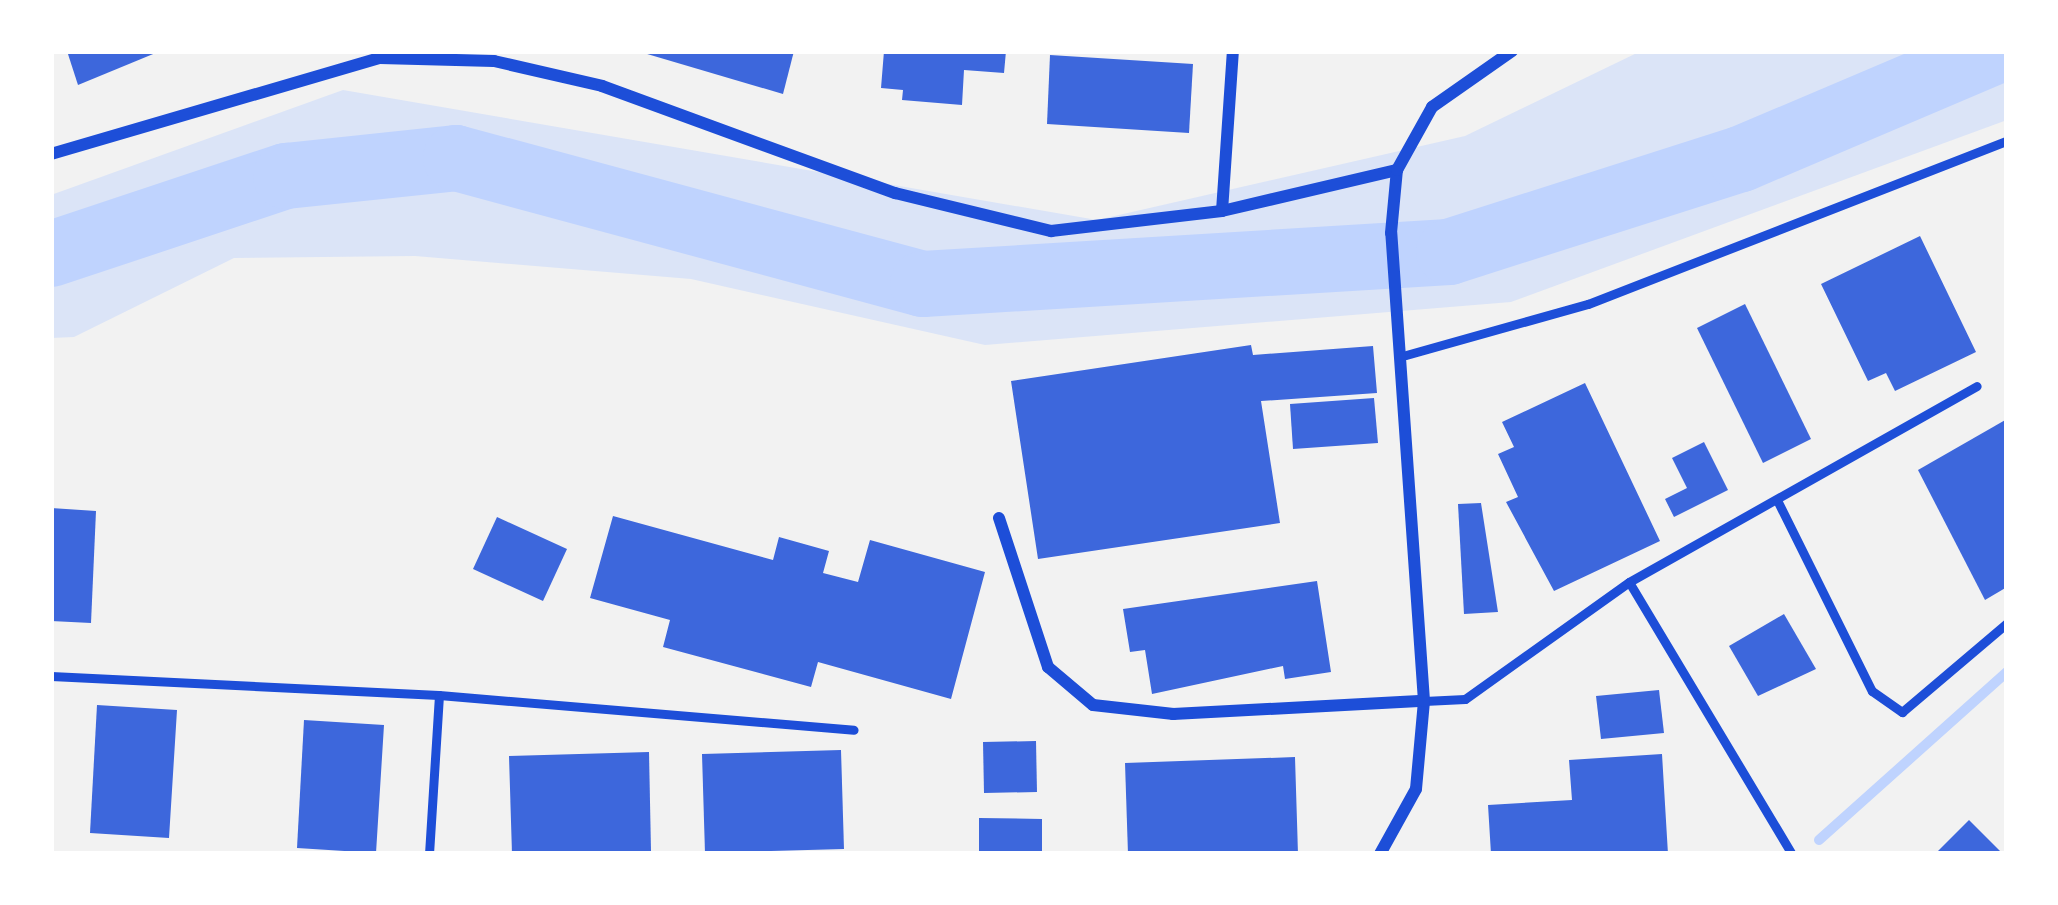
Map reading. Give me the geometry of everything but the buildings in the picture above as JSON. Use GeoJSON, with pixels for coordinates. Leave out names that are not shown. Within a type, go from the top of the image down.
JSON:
{"type":"FeatureCollection","features":[{"type":"Feature","properties":{"kind":"street"},"geometry":{"type":"LineString","coordinates":[[1222,211],[1233,51]]}},
{"type":"Feature","properties":{"kind":"street"},"geometry":{"type":"LineString","coordinates":[[1380,854],[1416,789],[1424,701],[1406,355],[1390,233],[1396,170],[1432,107],[1512,51]]}},
{"type":"Feature","properties":{"kind":"street"},"geometry":{"type":"LineString","coordinates":[[51,154],[380,58],[494,61],[602,86],[895,193],[1052,231],[1222,211],[1396,170]]}},
{"type":"Feature","properties":{"kind":"street"},"geometry":{"type":"LineString","coordinates":[[999,518],[1048,667],[1093,705],[1173,714],[1424,701]]}},
{"type":"Feature","properties":{"kind":"lane"},"geometry":{"type":"LineString","coordinates":[[1406,355],[1588,304],[2007,140]]}},
{"type":"Feature","properties":{"kind":"lane"},"geometry":{"type":"LineString","coordinates":[[1424,701],[1465,699],[1629,582],[1977,386]]}},
{"type":"Feature","properties":{"kind":"lane"},"geometry":{"type":"LineString","coordinates":[[1778,502],[1872,691],[1902,712],[2007,623]]}},
{"type":"Feature","properties":{"kind":"lane"},"geometry":{"type":"LineString","coordinates":[[1629,582],[1792,854]]}},
{"type":"Feature","properties":{"kind":"lane"},"geometry":{"type":"LineString","coordinates":[[51,676],[439,695],[854,730]]}},
{"type":"Feature","properties":{"kind":"lane"},"geometry":{"type":"LineString","coordinates":[[429,854],[439,695]]}},
{"type":"Feature","properties":{"kind":"shaded area"},"geometry":{"type":"Polygon","coordinates":[[[1641,51],[2007,51],[2007,120],[1511,302],[985,345],[691,279],[415,256],[234,258],[74,337],[51,338],[51,195],[343,90],[1097,220],[1465,136],[1641,51]]]}},
{"type":"Feature","properties":{"kind":"waterway"},"geometry":{"type":"LineString","coordinates":[[51,254],[286,176],[456,158],[923,284],[1449,252],[1741,159],[1995,51]]}},
{"type":"Feature","properties":{"kind":"waterway"},"geometry":{"type":"LineString","coordinates":[[1819,840],[2007,672]]}}]}
